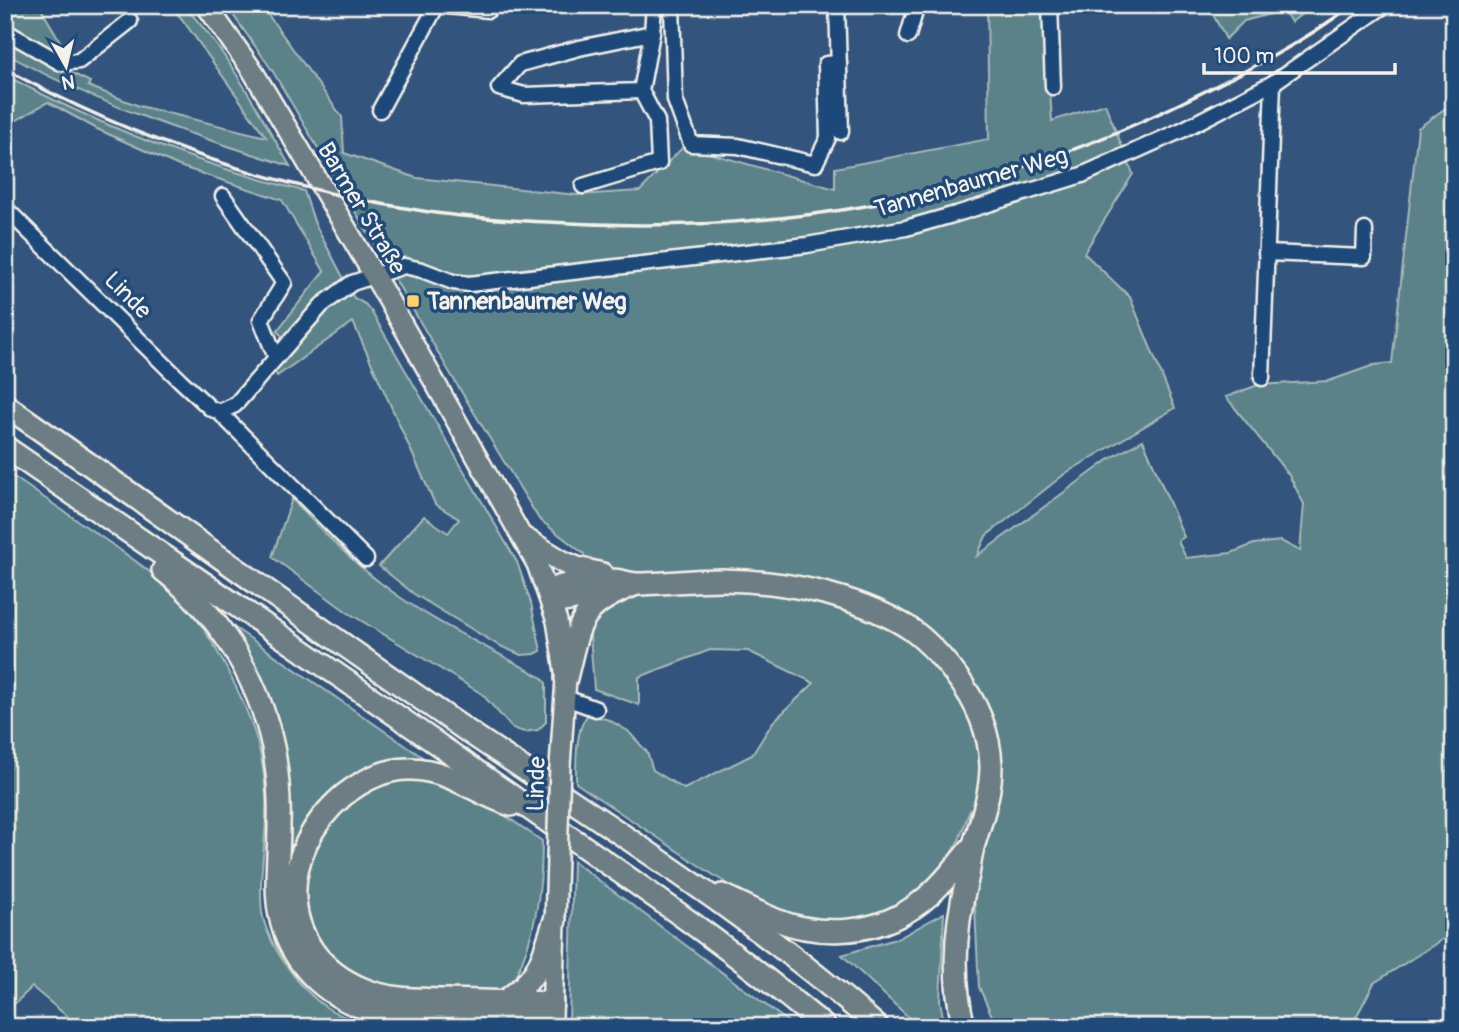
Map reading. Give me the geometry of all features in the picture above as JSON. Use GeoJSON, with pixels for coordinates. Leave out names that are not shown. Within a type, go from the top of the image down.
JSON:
{"type":"FeatureCollection","features":[{"type":"Feature","properties":{"kind":"highway"},"geometry":{"type":"LineString","coordinates":[[5,405],[406,689],[688,881],[794,957],[878,1027]]}},
{"type":"Feature","properties":{"kind":"highway"},"geometry":{"type":"LineString","coordinates":[[5,447],[536,813],[778,987],[825,1027]]}},
{"type":"Feature","properties":{"kind":"highway"},"geometry":{"type":"LineString","coordinates":[[108,518],[208,612],[238,656],[254,688],[266,718],[278,777],[280,825],[277,896],[280,918],[295,954],[305,969],[336,995],[376,1010],[496,1023],[552,1016]]}},
{"type":"Feature","properties":{"kind":"highway"},"geometry":{"type":"LineString","coordinates":[[528,544],[563,562],[599,572],[612,587]]}},
{"type":"Feature","properties":{"kind":"highway"},"geometry":{"type":"LineString","coordinates":[[550,596],[636,584],[721,580],[768,583],[811,590],[845,600],[906,627],[936,651],[966,688],[979,713],[988,738],[991,766],[989,793],[974,843],[957,924],[956,975],[964,1027]]}},
{"type":"Feature","properties":{"kind":"highway"},"geometry":{"type":"LineString","coordinates":[[566,688],[580,623],[612,587]]}},
{"type":"Feature","properties":{"kind":"highway"},"geometry":{"type":"LineString","coordinates":[[536,813],[491,798],[435,772],[411,769],[391,771],[371,778],[353,788],[323,817],[306,844],[294,882],[296,916],[309,946],[319,960],[349,983],[366,990],[403,998],[503,1002],[552,1016]]}},
{"type":"Feature","properties":{"kind":"highway"},"geometry":{"type":"LineString","coordinates":[[688,881],[776,920],[806,928],[842,932],[877,925],[906,913],[931,894],[974,843]]}},
{"type":"Feature","properties":{"kind":"highway"},"geometry":{"type":"LineString","coordinates":[[503,1002],[533,979],[555,920]]}},
{"type":"Feature","properties":{"kind":"main road","name":"Barmer Straße"},"geometry":{"type":"LineString","coordinates":[[206,5],[252,70],[374,275],[528,544]]}},
{"type":"Feature","properties":{"kind":"main road","name":"Linde"},"geometry":{"type":"LineString","coordinates":[[528,544],[550,596],[562,641],[566,688],[560,766],[552,1016]]}},
{"type":"Feature","properties":{"kind":"street"},"geometry":{"type":"LineString","coordinates":[[380,110],[437,5],[488,10],[490,5]]}},
{"type":"Feature","properties":{"kind":"street"},"geometry":{"type":"LineString","coordinates":[[583,186],[659,163],[657,121],[641,91],[652,33],[654,5]]}},
{"type":"Feature","properties":{"kind":"street"},"geometry":{"type":"LineString","coordinates":[[672,5],[675,100],[691,144],[738,146],[815,164],[828,138],[826,64],[839,63]]}},
{"type":"Feature","properties":{"kind":"street"},"geometry":{"type":"LineString","coordinates":[[837,5],[841,132]]}},
{"type":"Feature","properties":{"kind":"street"},"geometry":{"type":"LineString","coordinates":[[908,36],[916,5]]}},
{"type":"Feature","properties":{"kind":"street"},"geometry":{"type":"LineString","coordinates":[[1050,5],[1053,87]]}},
{"type":"Feature","properties":{"kind":"street","name":"Tannenbaumer Weg"},"geometry":{"type":"LineString","coordinates":[[374,275],[409,266],[453,282],[469,284],[763,251],[906,228],[1082,175],[1182,130],[1273,83],[1385,5]]}},
{"type":"Feature","properties":{"kind":"street"},"geometry":{"type":"LineString","coordinates":[[5,30],[61,63],[79,61],[130,22]]}},
{"type":"Feature","properties":{"kind":"street"},"geometry":{"type":"LineString","coordinates":[[641,91],[524,95],[499,88],[520,64],[652,33]]}},
{"type":"Feature","properties":{"kind":"street"},"geometry":{"type":"LineString","coordinates":[[1262,378],[1273,83]]}},
{"type":"Feature","properties":{"kind":"street"},"geometry":{"type":"LineString","coordinates":[[223,196],[284,283],[261,320],[276,358]]}},
{"type":"Feature","properties":{"kind":"street","name":"Linde"},"geometry":{"type":"LineString","coordinates":[[5,208],[209,408],[219,412],[366,559]]}},
{"type":"Feature","properties":{"kind":"street"},"geometry":{"type":"LineString","coordinates":[[1266,253],[1364,257],[1365,230]]}},
{"type":"Feature","properties":{"kind":"street"},"geometry":{"type":"LineString","coordinates":[[219,412],[235,405],[323,305],[352,283],[374,275]]}},
{"type":"Feature","properties":{"kind":"street"},"geometry":{"type":"LineString","coordinates":[[566,688],[596,709]]}},
{"type":"Feature","properties":{"kind":"green space"},"geometry":{"type":"Polygon","coordinates":[[[5,5],[39,5],[64,48],[57,54],[5,23],[5,5]]]}},
{"type":"Feature","properties":{"kind":"green space"},"geometry":{"type":"Polygon","coordinates":[[[169,5],[183,5],[214,42],[241,82],[290,166],[180,130],[109,103],[5,53],[5,39],[46,64],[52,63],[90,82],[88,86],[139,106],[266,137],[182,19],[169,5]]]}},
{"type":"Feature","properties":{"kind":"green space"},"geometry":{"type":"Polygon","coordinates":[[[226,5],[261,5],[342,117],[344,153],[417,178],[577,195],[640,191],[684,146],[835,189],[835,168],[989,139],[987,5],[1044,5],[1052,121],[1105,104],[1133,174],[1084,253],[1130,297],[1175,408],[1066,473],[986,536],[977,556],[1111,458],[1143,440],[1184,537],[1178,541],[1186,558],[1231,553],[1254,544],[1281,541],[1300,551],[1304,504],[1289,475],[1226,397],[1258,385],[1329,381],[1374,365],[1392,363],[1418,128],[1454,102],[1454,932],[1374,983],[1351,1027],[997,1027],[979,987],[970,811],[951,854],[910,899],[878,914],[850,921],[822,921],[796,916],[744,894],[576,783],[579,736],[589,714],[609,720],[628,731],[647,752],[653,770],[684,789],[752,755],[773,722],[814,683],[748,651],[710,650],[639,677],[639,705],[594,689],[584,554],[539,519],[272,70],[226,5]]]}},
{"type":"Feature","properties":{"kind":"green space"},"geometry":{"type":"Polygon","coordinates":[[[1208,5],[1314,5],[1291,22],[1281,6],[1270,14],[1244,21],[1226,39],[1208,5]]]}},
{"type":"Feature","properties":{"kind":"green space"},"geometry":{"type":"Polygon","coordinates":[[[5,75],[77,111],[151,142],[226,169],[304,191],[315,224],[354,298],[371,311],[517,562],[531,603],[541,651],[521,655],[498,645],[414,594],[379,566],[424,516],[448,533],[459,519],[435,504],[353,322],[277,376],[275,372],[282,336],[277,331],[324,271],[282,200],[179,166],[97,129],[48,102],[5,127],[5,75]]]}},
{"type":"Feature","properties":{"kind":"green space"},"geometry":{"type":"Polygon","coordinates":[[[5,471],[146,569],[175,594],[200,624],[236,687],[260,752],[266,801],[261,900],[270,938],[286,965],[316,999],[338,1014],[375,1027],[62,1027],[69,1018],[32,987],[5,1013],[5,471]]]}},
{"type":"Feature","properties":{"kind":"green space"},"geometry":{"type":"Polygon","coordinates":[[[292,499],[340,549],[394,593],[448,627],[542,678],[546,683],[546,722],[538,730],[524,732],[512,728],[482,694],[347,612],[272,557],[292,499]]]}},
{"type":"Feature","properties":{"kind":"green space"},"geometry":{"type":"Polygon","coordinates":[[[212,612],[431,763],[413,762],[307,827],[296,933],[397,1009],[291,935],[284,789],[212,612]]]}},
{"type":"Feature","properties":{"kind":"green space"},"geometry":{"type":"Polygon","coordinates":[[[405,775],[474,794],[542,841],[541,875],[533,927],[516,975],[520,983],[499,993],[408,991],[365,982],[320,950],[301,903],[312,846],[341,807],[381,780],[405,775]]]}},
{"type":"Feature","properties":{"kind":"green space"},"geometry":{"type":"Polygon","coordinates":[[[573,861],[795,1027],[658,1027],[569,1022],[573,861]]]}},
{"type":"Feature","properties":{"kind":"green space"},"geometry":{"type":"Polygon","coordinates":[[[944,913],[940,1001],[945,1027],[919,1027],[842,955],[899,938],[944,913]]]}},
{"type":"Feature","properties":{"kind":"railway"},"geometry":{"type":"LineString","coordinates":[[5,69],[106,119],[158,140],[264,176],[374,202],[444,214],[504,220],[633,225],[715,223],[796,216],[876,204],[954,187],[1032,164],[1109,135],[1250,69],[1352,5]]}},
{"type":"Feature","properties":{"kind":"place","name":"Tannenbaumer Weg"},"geometry":{"type":"Point","coordinates":[413,301]}}]}
